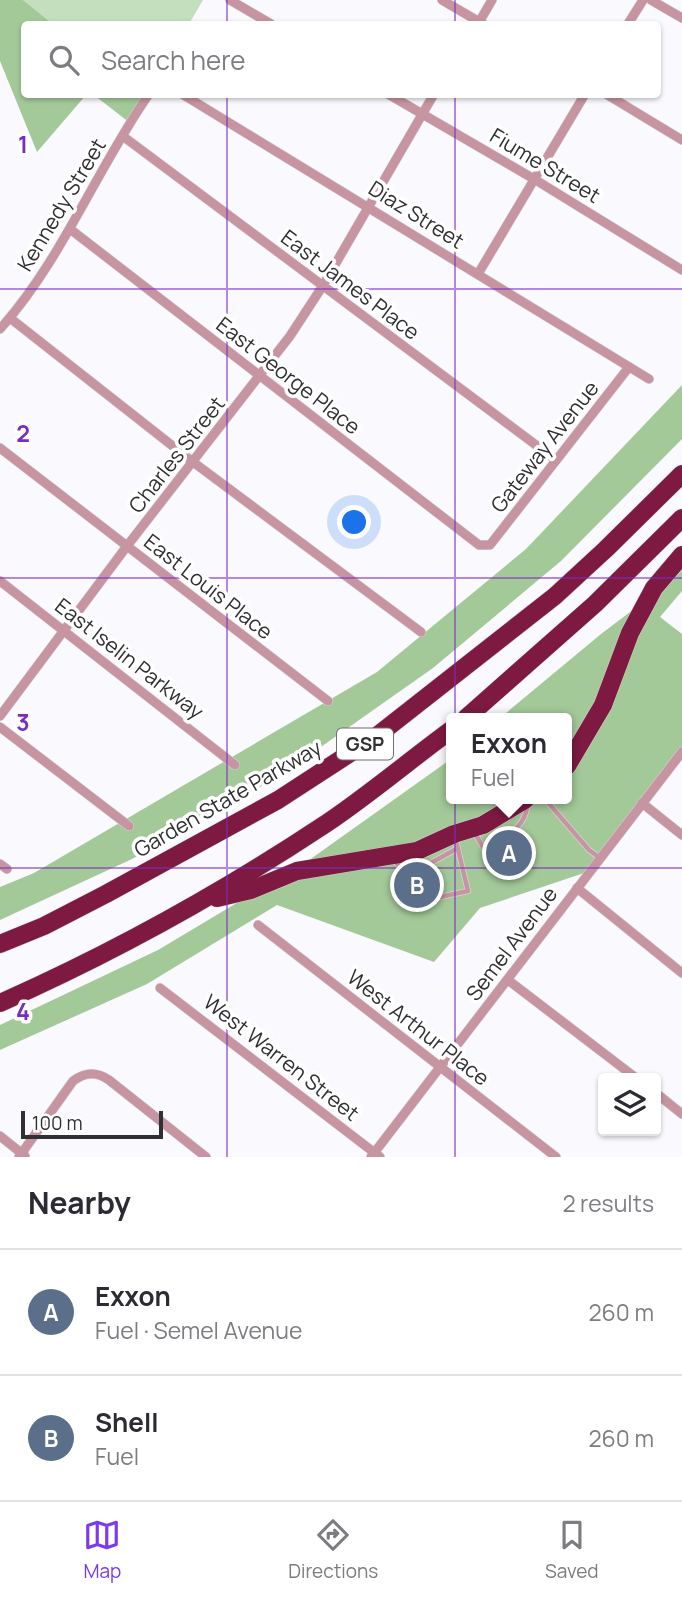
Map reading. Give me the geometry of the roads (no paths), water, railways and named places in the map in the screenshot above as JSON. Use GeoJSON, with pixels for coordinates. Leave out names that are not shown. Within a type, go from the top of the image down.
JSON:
{"type":"FeatureCollection","features":[{"type":"Feature","properties":{"kind":"highway","name":"Garden State Parkway"},"geometry":{"type":"LineString","coordinates":[[0,944],[44,926],[106,894],[278,800],[378,735],[555,596],[682,474]]}},
{"type":"Feature","properties":{"kind":"highway"},"geometry":{"type":"LineString","coordinates":[[472,713],[595,604],[682,518]]}},
{"type":"Feature","properties":{"kind":"highway"},"geometry":{"type":"LineString","coordinates":[[572,758],[603,705],[631,634],[654,588],[682,555]]}},
{"type":"Feature","properties":{"kind":"highway","name":"GSP"},"geometry":{"type":"LineString","coordinates":[[0,1003],[203,902],[330,821],[446,734]]}},
{"type":"Feature","properties":{"kind":"highway"},"geometry":{"type":"LineString","coordinates":[[203,902],[251,890],[297,871],[396,862],[417,851],[456,841],[472,828],[483,825],[519,804]]}},
{"type":"Feature","properties":{"kind":"street"},"geometry":{"type":"LineString","coordinates":[[230,0],[266,21]]}},
{"type":"Feature","properties":{"kind":"street"},"geometry":{"type":"LineString","coordinates":[[442,0],[475,21]]}},
{"type":"Feature","properties":{"kind":"street"},"geometry":{"type":"LineString","coordinates":[[482,21],[492,0]]}},
{"type":"Feature","properties":{"kind":"street"},"geometry":{"type":"LineString","coordinates":[[630,21],[643,0]]}},
{"type":"Feature","properties":{"kind":"street"},"geometry":{"type":"LineString","coordinates":[[651,0],[682,19]]}},
{"type":"Feature","properties":{"kind":"street","name":"Kennedy Street"},"geometry":{"type":"LineString","coordinates":[[0,330],[70,229],[147,98]]}},
{"type":"Feature","properties":{"kind":"street","name":"Diaz Street"},"geometry":{"type":"LineString","coordinates":[[189,98],[649,379]]}},
{"type":"Feature","properties":{"kind":"street","name":"Fiume Street"},"geometry":{"type":"LineString","coordinates":[[395,98],[682,270]]}},
{"type":"Feature","properties":{"kind":"street","name":"Charles Street"},"geometry":{"type":"LineString","coordinates":[[0,716],[127,546],[290,336],[432,98]]}},
{"type":"Feature","properties":{"kind":"street"},"geometry":{"type":"LineString","coordinates":[[478,274],[583,98]]}},
{"type":"Feature","properties":{"kind":"street"},"geometry":{"type":"LineString","coordinates":[[613,98],[682,140]]}},
{"type":"Feature","properties":{"kind":"street","name":"East James Place"},"geometry":{"type":"LineString","coordinates":[[124,136],[556,460]]}},
{"type":"Feature","properties":{"kind":"street","name":"East George Place"},"geometry":{"type":"LineString","coordinates":[[70,229],[471,540],[486,547]]}},
{"type":"Feature","properties":{"kind":"street"},"geometry":{"type":"LineString","coordinates":[[10,318],[193,462],[421,632]]}},
{"type":"Feature","properties":{"kind":"street","name":"Gateway Avenue"},"geometry":{"type":"LineString","coordinates":[[486,547],[629,367]]}},
{"type":"Feature","properties":{"kind":"street","name":"East Louis Place"},"geometry":{"type":"LineString","coordinates":[[0,448],[328,701]]}},
{"type":"Feature","properties":{"kind":"street","name":"East Iselin Parkway"},"geometry":{"type":"LineString","coordinates":[[0,582],[235,765]]}},
{"type":"Feature","properties":{"kind":"street"},"geometry":{"type":"LineString","coordinates":[[0,727],[129,826]]}},
{"type":"Feature","properties":{"kind":"street","name":"Semel Avenue"},"geometry":{"type":"LineString","coordinates":[[375,1156],[439,1067],[682,752]]}},
{"type":"Feature","properties":{"kind":"street"},"geometry":{"type":"LineString","coordinates":[[642,803],[682,835]]}},
{"type":"Feature","properties":{"kind":"street"},"geometry":{"type":"LineString","coordinates":[[577,888],[682,973]]}},
{"type":"Feature","properties":{"kind":"street","name":"West Arthur Place"},"geometry":{"type":"LineString","coordinates":[[258,926],[556,1157]]}},
{"type":"Feature","properties":{"kind":"street"},"geometry":{"type":"LineString","coordinates":[[508,980],[629,1073]]}},
{"type":"Feature","properties":{"kind":"street","name":"West Warren Street"},"geometry":{"type":"LineString","coordinates":[[160,988],[375,1156]]}},
{"type":"Feature","properties":{"kind":"street"},"geometry":{"type":"LineString","coordinates":[[0,1136],[23,1156],[70,1085],[79,1076],[103,1075],[206,1157]]}},
{"type":"Feature","properties":{"kind":"street"},"geometry":{"type":"LineString","coordinates":[[661,1097],[682,1114]]}},
{"type":"Feature","properties":{"kind":"lane"},"geometry":{"type":"LineString","coordinates":[[507,835],[526,817],[527,804]]}},
{"type":"Feature","properties":{"kind":"lane"},"geometry":{"type":"LineString","coordinates":[[549,804],[589,850],[600,858]]}},
{"type":"Feature","properties":{"kind":"lane"},"geometry":{"type":"LineString","coordinates":[[472,828],[500,875],[510,869]]}},
{"type":"Feature","properties":{"kind":"lane"},"geometry":{"type":"LineString","coordinates":[[516,829],[533,855],[523,861]]}},
{"type":"Feature","properties":{"kind":"lane"},"geometry":{"type":"LineString","coordinates":[[512,844],[521,838]]}},
{"type":"Feature","properties":{"kind":"lane"},"geometry":{"type":"LineString","coordinates":[[456,841],[468,891],[407,904],[405,881],[396,862],[429,864],[456,841]]}},
{"type":"Feature","properties":{"kind":"lane"},"geometry":{"type":"LineString","coordinates":[[484,849],[494,843]]}},
{"type":"Feature","properties":{"kind":"lane"},"geometry":{"type":"LineString","coordinates":[[518,854],[528,848]]}},
{"type":"Feature","properties":{"kind":"lane"},"geometry":{"type":"LineString","coordinates":[[489,857],[499,851]]}},
{"type":"Feature","properties":{"kind":"lane"},"geometry":{"type":"LineString","coordinates":[[496,868],[506,862]]}},
{"type":"Feature","properties":{"kind":"lane"},"geometry":{"type":"LineString","coordinates":[[429,864],[436,899]]}},
{"type":"Feature","properties":{"kind":"lane"},"geometry":{"type":"LineString","coordinates":[[424,877],[431,876]]}},
{"type":"Feature","properties":{"kind":"lane"},"geometry":{"type":"LineString","coordinates":[[426,889],[434,888]]}},
{"type":"Feature","properties":{"kind":"place","name":"Exxon"},"geometry":{"type":"Point","coordinates":[509,853]}},
{"type":"Feature","properties":{"kind":"place","name":"Shell"},"geometry":{"type":"Point","coordinates":[417,885]}}]}
